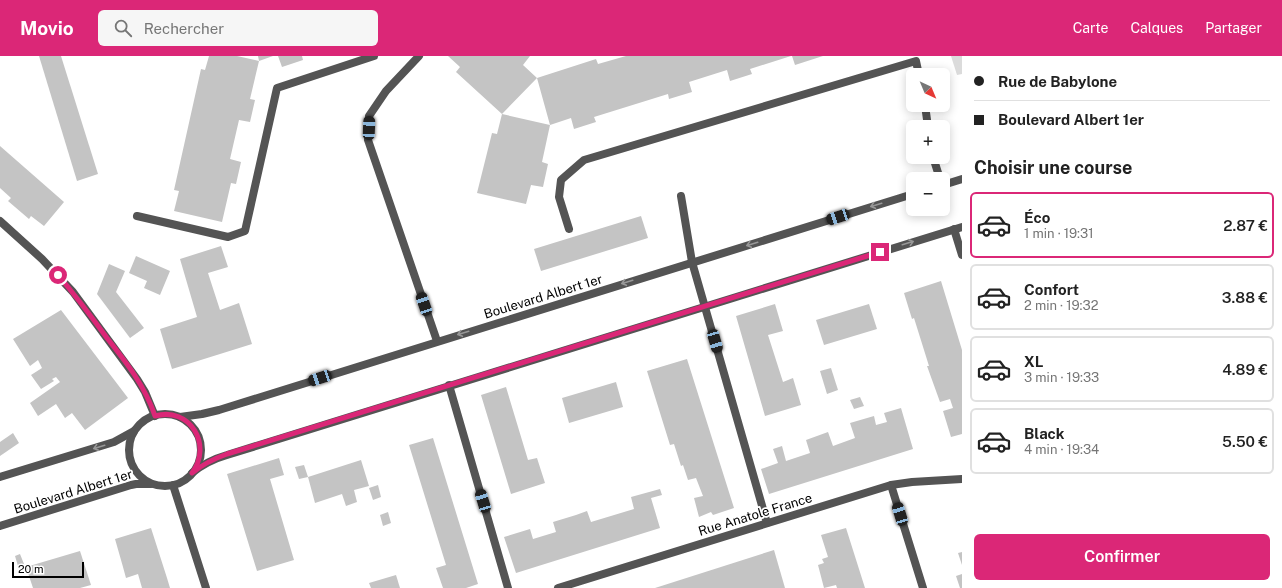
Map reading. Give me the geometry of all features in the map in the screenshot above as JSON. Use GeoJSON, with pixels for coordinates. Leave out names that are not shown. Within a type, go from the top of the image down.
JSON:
{"type":"FeatureCollection","features":[{"type":"Feature","properties":{"kind":"street"},"geometry":{"type":"LineString","coordinates":[[137,216],[228,236],[245,231],[277,88],[374,56]]}},
{"type":"Feature","properties":{"kind":"street"},"geometry":{"type":"LineString","coordinates":[[419,56],[386,91],[369,116],[368,140],[437,341]]}},
{"type":"Feature","properties":{"kind":"street"},"geometry":{"type":"LineString","coordinates":[[569,230],[559,197],[561,180],[584,160],[915,59]]}},
{"type":"Feature","properties":{"kind":"street"},"geometry":{"type":"LineString","coordinates":[[950,183],[962,179]]}},
{"type":"Feature","properties":{"kind":"street"},"geometry":{"type":"LineString","coordinates":[[681,196],[692,262],[767,523]]}},
{"type":"Feature","properties":{"kind":"street","name":"Boulevard Albert 1er"},"geometry":{"type":"LineString","coordinates":[[180,417],[219,410],[906,196]]}},
{"type":"Feature","properties":{"kind":"street"},"geometry":{"type":"LineString","coordinates":[[0,221],[42,259],[72,292],[137,379],[145,392],[155,416]]}},
{"type":"Feature","properties":{"kind":"street"},"geometry":{"type":"LineString","coordinates":[[134,431],[129,447],[129,456],[139,475],[153,484],[163,486],[173,484],[183,480],[201,465],[227,454],[958,228],[962,255]]}},
{"type":"Feature","properties":{"kind":"street"},"geometry":{"type":"LineString","coordinates":[[449,385],[508,588]]}},
{"type":"Feature","properties":{"kind":"street"},"geometry":{"type":"LineString","coordinates":[[0,477],[114,442],[134,431],[142,422],[155,416],[165,414],[180,417],[188,422],[194,429],[200,442],[201,452],[199,461],[192,473]]}},
{"type":"Feature","properties":{"kind":"street","name":"Rue Anatole France"},"geometry":{"type":"LineString","coordinates":[[558,588],[891,485],[912,482],[962,479]]}},
{"type":"Feature","properties":{"kind":"street","name":"Boulevard Albert 1er"},"geometry":{"type":"LineString","coordinates":[[0,526],[131,485],[153,484]]}},
{"type":"Feature","properties":{"kind":"street"},"geometry":{"type":"LineString","coordinates":[[173,484],[206,588]]}},
{"type":"Feature","properties":{"kind":"street"},"geometry":{"type":"LineString","coordinates":[[891,485],[923,588]]}},
{"type":"Feature","properties":{"kind":"shaded area"},"geometry":{"type":"Polygon","coordinates":[[[951,56],[962,56],[962,74],[957,75],[951,56]]]}},
{"type":"Feature","properties":{"kind":"building"},"geometry":{"type":"Polygon","coordinates":[[[39,56],[61,56],[98,174],[77,181],[39,56]]]}},
{"type":"Feature","properties":{"kind":"building"},"geometry":{"type":"Polygon","coordinates":[[[209,56],[237,56],[259,61],[250,99],[255,100],[250,122],[239,120],[230,159],[241,162],[236,184],[231,183],[222,222],[174,211],[179,191],[174,190],[201,69],[205,70],[209,56]]]}},
{"type":"Feature","properties":{"kind":"building"},"geometry":{"type":"Polygon","coordinates":[[[258,56],[273,56],[259,61],[258,56]]]}},
{"type":"Feature","properties":{"kind":"building"},"geometry":{"type":"Polygon","coordinates":[[[278,56],[302,56],[303,60],[282,67],[278,56]]]}},
{"type":"Feature","properties":{"kind":"building"},"geometry":{"type":"Polygon","coordinates":[[[448,56],[530,56],[523,65],[537,78],[502,114],[456,72],[460,67],[448,56]]]}},
{"type":"Feature","properties":{"kind":"building"},"geometry":{"type":"Polygon","coordinates":[[[626,56],[791,56],[750,69],[752,74],[730,81],[727,70],[689,82],[692,92],[669,99],[668,94],[594,117],[596,122],[574,129],[571,118],[550,125],[537,78],[596,59],[598,64],[626,56]]]}},
{"type":"Feature","properties":{"kind":"building"},"geometry":{"type":"Polygon","coordinates":[[[792,56],[823,56],[795,65],[792,56]]]}},
{"type":"Feature","properties":{"kind":"building"},"geometry":{"type":"Polygon","coordinates":[[[502,114],[550,125],[542,162],[548,164],[543,187],[531,185],[526,204],[477,193],[492,133],[497,134],[502,114]]]}},
{"type":"Feature","properties":{"kind":"building"},"geometry":{"type":"Polygon","coordinates":[[[0,146],[64,202],[44,226],[31,216],[29,219],[8,201],[11,198],[0,188],[0,146]]]}},
{"type":"Feature","properties":{"kind":"building"},"geometry":{"type":"Polygon","coordinates":[[[641,216],[648,238],[541,271],[534,249],[641,216]]]}},
{"type":"Feature","properties":{"kind":"building"},"geometry":{"type":"Polygon","coordinates":[[[221,246],[228,267],[208,273],[220,310],[239,303],[252,344],[172,369],[160,329],[197,317],[180,259],[221,246]]]}},
{"type":"Feature","properties":{"kind":"building"},"geometry":{"type":"Polygon","coordinates":[[[136,256],[170,271],[160,295],[144,288],[147,281],[129,273],[136,256]]]}},
{"type":"Feature","properties":{"kind":"building"},"geometry":{"type":"Polygon","coordinates":[[[109,264],[125,271],[116,292],[144,328],[130,338],[97,294],[109,264]]]}},
{"type":"Feature","properties":{"kind":"building"},"geometry":{"type":"Polygon","coordinates":[[[941,281],[962,350],[962,434],[951,437],[943,411],[953,408],[950,399],[940,402],[927,366],[929,366],[914,318],[912,319],[904,293],[941,281]]]}},
{"type":"Feature","properties":{"kind":"building"},"geometry":{"type":"Polygon","coordinates":[[[775,304],[783,331],[768,335],[783,382],[793,378],[801,405],[765,416],[736,316],[775,304]]]}},
{"type":"Feature","properties":{"kind":"building"},"geometry":{"type":"Polygon","coordinates":[[[869,304],[877,329],[824,345],[816,320],[869,304]]]}},
{"type":"Feature","properties":{"kind":"building"},"geometry":{"type":"Polygon","coordinates":[[[61,310],[128,398],[85,430],[72,413],[65,418],[56,404],[38,416],[30,403],[60,382],[56,377],[52,379],[54,381],[41,389],[31,375],[42,368],[38,360],[30,366],[13,339],[61,310]]]}},
{"type":"Feature","properties":{"kind":"building"},"geometry":{"type":"Polygon","coordinates":[[[687,359],[734,508],[713,515],[711,512],[699,517],[694,498],[703,496],[696,478],[688,480],[683,465],[681,466],[674,444],[670,445],[647,371],[687,359]]]}},
{"type":"Feature","properties":{"kind":"building"},"geometry":{"type":"Polygon","coordinates":[[[831,368],[838,390],[827,394],[820,371],[831,368]]]}},
{"type":"Feature","properties":{"kind":"building"},"geometry":{"type":"Polygon","coordinates":[[[616,382],[623,407],[569,423],[562,398],[616,382]]]}},
{"type":"Feature","properties":{"kind":"building"},"geometry":{"type":"Polygon","coordinates":[[[506,387],[528,460],[537,458],[545,483],[511,494],[481,395],[506,387]]]}},
{"type":"Feature","properties":{"kind":"building"},"geometry":{"type":"Polygon","coordinates":[[[860,397],[864,406],[854,409],[850,400],[860,397]]]}},
{"type":"Feature","properties":{"kind":"building"},"geometry":{"type":"Polygon","coordinates":[[[901,408],[913,449],[769,494],[761,469],[778,463],[773,449],[782,446],[786,461],[810,453],[806,440],[828,432],[833,446],[855,438],[850,423],[874,416],[876,425],[887,422],[884,413],[901,408]]]}},
{"type":"Feature","properties":{"kind":"building"},"geometry":{"type":"Polygon","coordinates":[[[13,433],[19,443],[0,456],[0,442],[13,433]]]}},
{"type":"Feature","properties":{"kind":"building"},"geometry":{"type":"Polygon","coordinates":[[[433,438],[478,584],[466,588],[443,588],[436,568],[446,565],[409,445],[433,438]]]}},
{"type":"Feature","properties":{"kind":"building"},"geometry":{"type":"Polygon","coordinates":[[[279,458],[284,475],[270,479],[294,560],[257,571],[227,474],[279,458]]]}},
{"type":"Feature","properties":{"kind":"building"},"geometry":{"type":"Polygon","coordinates":[[[361,460],[369,486],[354,490],[357,502],[346,506],[342,494],[315,503],[308,477],[361,460]]]}},
{"type":"Feature","properties":{"kind":"building"},"geometry":{"type":"Polygon","coordinates":[[[304,465],[308,477],[299,479],[295,467],[304,465]]]}},
{"type":"Feature","properties":{"kind":"building"},"geometry":{"type":"Polygon","coordinates":[[[378,485],[381,497],[373,500],[369,488],[378,485]]]}},
{"type":"Feature","properties":{"kind":"building"},"geometry":{"type":"Polygon","coordinates":[[[660,489],[662,495],[651,498],[660,528],[516,573],[504,537],[530,529],[533,539],[556,532],[553,522],[587,511],[591,522],[634,509],[631,497],[660,489]]]}},
{"type":"Feature","properties":{"kind":"building"},"geometry":{"type":"Polygon","coordinates":[[[388,512],[391,523],[383,526],[380,515],[388,512]]]}},
{"type":"Feature","properties":{"kind":"building"},"geometry":{"type":"Polygon","coordinates":[[[151,528],[170,588],[142,588],[138,574],[126,578],[115,539],[151,528]]]}},
{"type":"Feature","properties":{"kind":"building"},"geometry":{"type":"Polygon","coordinates":[[[846,528],[865,588],[837,588],[836,585],[824,588],[818,565],[824,563],[822,559],[828,557],[821,535],[846,528]]]}},
{"type":"Feature","properties":{"kind":"building"},"geometry":{"type":"Polygon","coordinates":[[[774,550],[785,588],[655,588],[774,550]]]}},
{"type":"Feature","properties":{"kind":"building"},"geometry":{"type":"Polygon","coordinates":[[[80,551],[91,585],[80,588],[33,588],[26,567],[80,551]]]}},
{"type":"Feature","properties":{"kind":"building"},"geometry":{"type":"Polygon","coordinates":[[[962,552],[962,565],[958,553],[962,552]]]}},
{"type":"Feature","properties":{"kind":"building"},"geometry":{"type":"Polygon","coordinates":[[[20,554],[24,564],[18,566],[15,556],[20,554]]]}},
{"type":"Feature","properties":{"kind":"building"},"geometry":{"type":"Polygon","coordinates":[[[962,574],[962,588],[960,588],[956,576],[962,574]]]}},
{"type":"Feature","properties":{"kind":"building"},"geometry":{"type":"Polygon","coordinates":[[[396,575],[400,588],[371,588],[369,583],[396,575]]]}},
{"type":"Feature","properties":{"kind":"route"},"geometry":{"type":"LineString","coordinates":[[58,275],[133,372],[145,392],[155,416],[165,414],[180,417],[188,422],[197,433],[201,452],[199,461],[192,473],[201,465],[210,460],[227,454],[880,252]]}}]}
